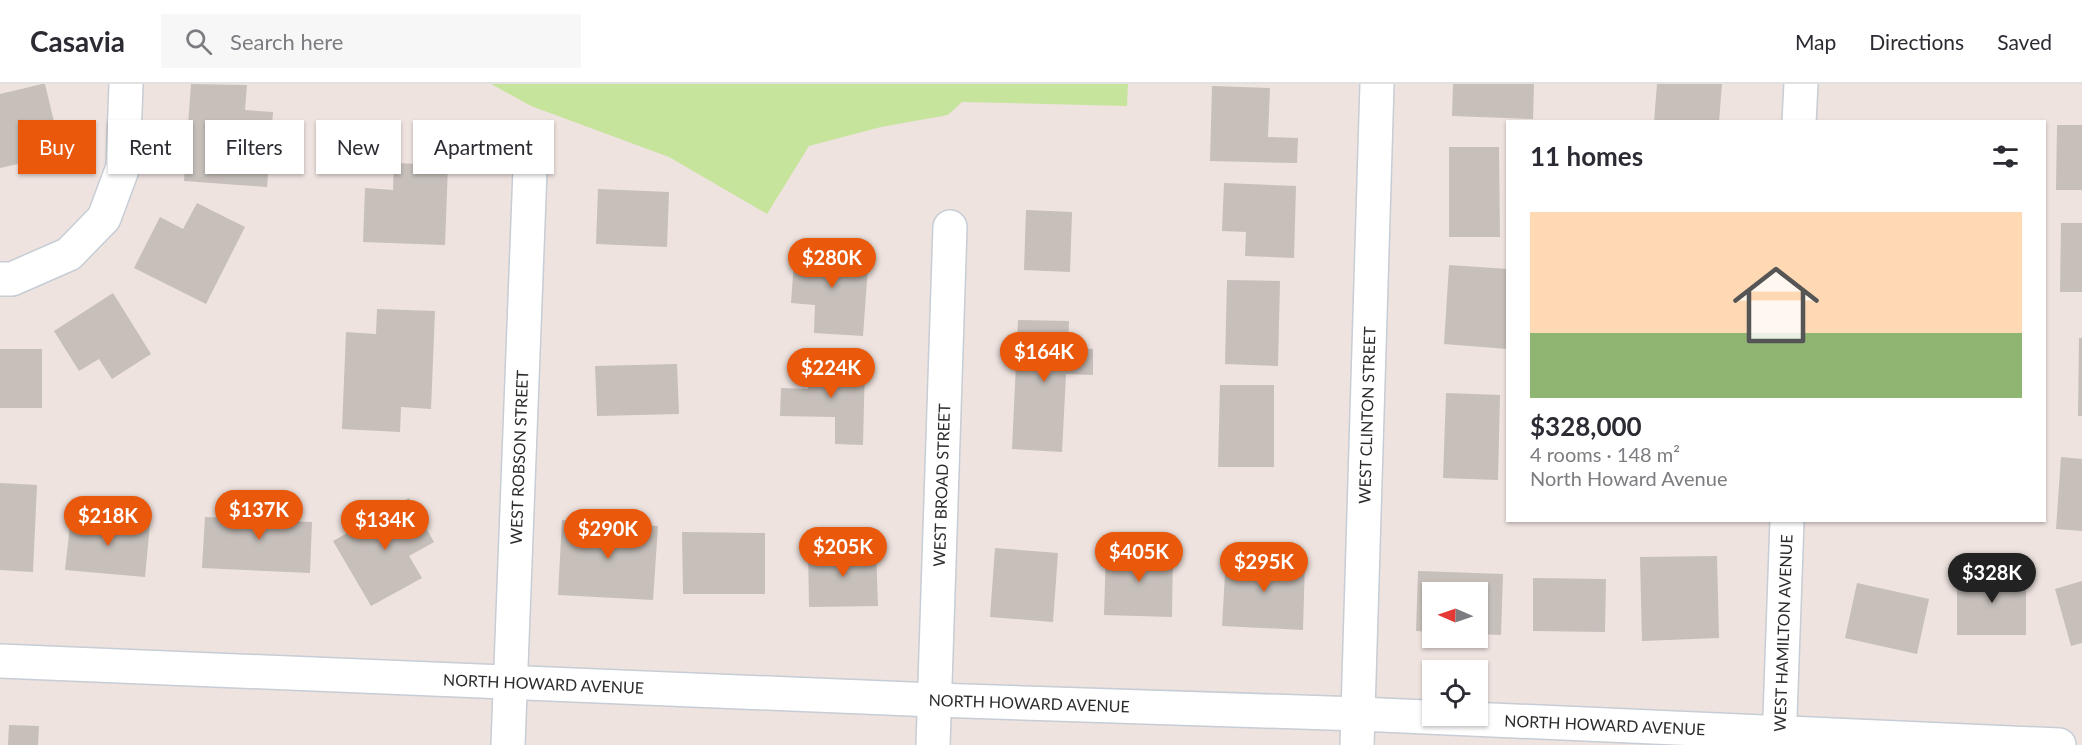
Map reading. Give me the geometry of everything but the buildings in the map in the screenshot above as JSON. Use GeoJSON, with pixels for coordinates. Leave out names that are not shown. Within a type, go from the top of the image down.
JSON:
{"type":"FeatureCollection","features":[{"type":"Feature","properties":{"kind":"street"},"geometry":{"type":"LineString","coordinates":[[0,279],[12,279],[69,254],[104,218],[123,167],[126,84]]}},
{"type":"Feature","properties":{"kind":"street","name":"WEST CLINTON STREET"},"geometry":{"type":"LineString","coordinates":[[1358,730],[1377,84]]}},
{"type":"Feature","properties":{"kind":"street"},"geometry":{"type":"LineString","coordinates":[[1799,120],[1801,84]]}},
{"type":"Feature","properties":{"kind":"street","name":"WEST ROBSON STREET"},"geometry":{"type":"LineString","coordinates":[[508,745],[530,174]]}},
{"type":"Feature","properties":{"kind":"street","name":"WEST BROAD STREET"},"geometry":{"type":"LineString","coordinates":[[933,745],[951,227]]}},
{"type":"Feature","properties":{"kind":"street","name":"WEST HAMILTON AVENUE"},"geometry":{"type":"LineString","coordinates":[[1780,739],[1787,522]]}},
{"type":"Feature","properties":{"kind":"street","name":"NORTH HOWARD AVENUE"},"geometry":{"type":"LineString","coordinates":[[0,661],[934,700],[1358,730],[2059,745]]}},
{"type":"Feature","properties":{"kind":"green space"},"geometry":{"type":"Polygon","coordinates":[[[491,84],[1128,84],[1127,106],[962,102],[948,115],[881,127],[809,146],[767,214],[669,157],[531,106],[491,84]]]}}]}
